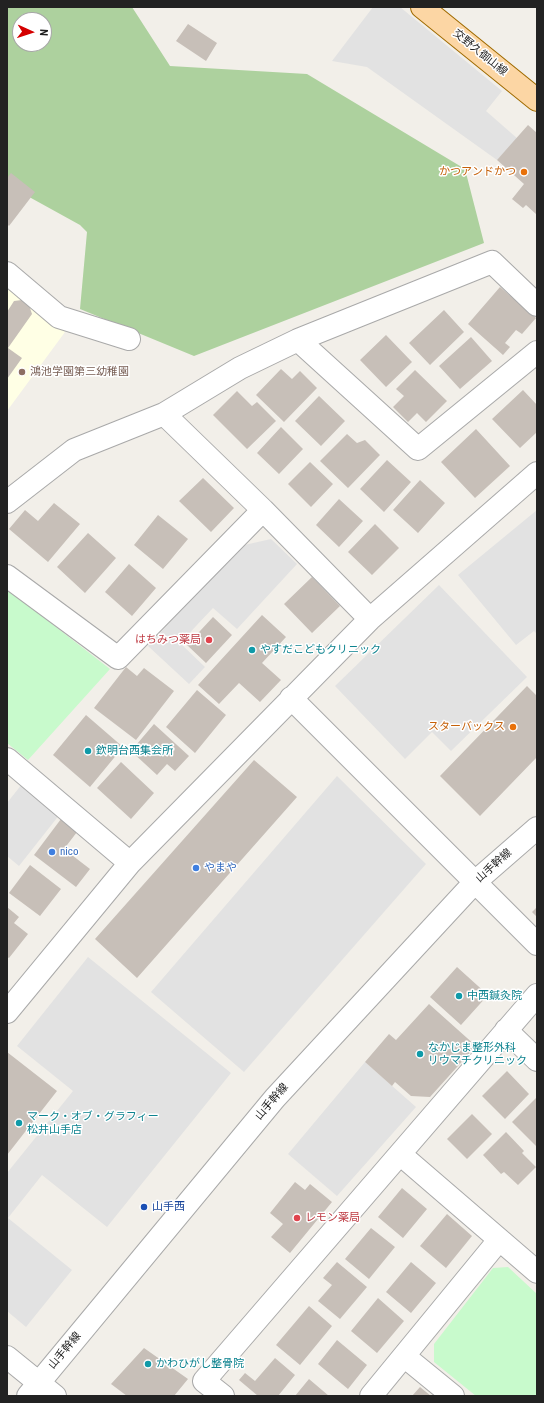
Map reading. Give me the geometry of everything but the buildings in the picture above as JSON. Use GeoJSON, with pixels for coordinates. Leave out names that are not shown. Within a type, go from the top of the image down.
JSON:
{"type":"FeatureCollection","features":[{"type":"Feature","properties":{"kind":"main road","name":"交野久御山線"},"geometry":{"type":"LineString","coordinates":[[422,7],[537,100]]}},
{"type":"Feature","properties":{"kind":"street"},"geometry":{"type":"LineString","coordinates":[[7,502],[74,450],[164,414],[240,368],[298,340],[492,262],[537,305]]}},
{"type":"Feature","properties":{"kind":"street"},"geometry":{"type":"LineString","coordinates":[[7,273],[60,317],[129,339]]}},
{"type":"Feature","properties":{"kind":"street"},"geometry":{"type":"LineString","coordinates":[[298,340],[418,449],[537,352]]}},
{"type":"Feature","properties":{"kind":"street"},"geometry":{"type":"LineString","coordinates":[[164,414],[370,619]]}},
{"type":"Feature","properties":{"kind":"street"},"geometry":{"type":"LineString","coordinates":[[7,1012],[130,863],[292,698],[370,619],[537,473]]}},
{"type":"Feature","properties":{"kind":"street"},"geometry":{"type":"LineString","coordinates":[[7,576],[118,658],[262,510]]}},
{"type":"Feature","properties":{"kind":"street"},"geometry":{"type":"LineString","coordinates":[[292,698],[537,944]]}},
{"type":"Feature","properties":{"kind":"street"},"geometry":{"type":"LineString","coordinates":[[10,768],[130,863]]}},
{"type":"Feature","properties":{"kind":"street","name":"山手幹線"},"geometry":{"type":"LineString","coordinates":[[41,1392],[275,1098],[475,882],[537,828]]}},
{"type":"Feature","properties":{"kind":"street"},"geometry":{"type":"LineString","coordinates":[[223,1396],[204,1381],[537,995]]}},
{"type":"Feature","properties":{"kind":"street"},"geometry":{"type":"LineString","coordinates":[[506,1030],[537,1060]]}},
{"type":"Feature","properties":{"kind":"street"},"geometry":{"type":"LineString","coordinates":[[400,1154],[537,1272]]}},
{"type":"Feature","properties":{"kind":"street"},"geometry":{"type":"LineString","coordinates":[[371,1396],[499,1240]]}},
{"type":"Feature","properties":{"kind":"street"},"geometry":{"type":"LineString","coordinates":[[404,1356],[453,1396]]}},
{"type":"Feature","properties":{"kind":"street"},"geometry":{"type":"LineString","coordinates":[[7,1357],[41,1392]]}},
{"type":"Feature","properties":{"kind":"shaded area"},"geometry":{"type":"Polygon","coordinates":[[[373,7],[400,7],[502,91],[486,111],[518,139],[497,160],[367,67],[332,61],[373,7]]]}},
{"type":"Feature","properties":{"kind":"shaded area","name":"鴻池学園第三幼稚園"},"geometry":{"type":"Polygon","coordinates":[[[7,282],[65,332],[7,411],[7,282]]]}},
{"type":"Feature","properties":{"kind":"shaded area"},"geometry":{"type":"Polygon","coordinates":[[[537,510],[537,634],[534,631],[516,645],[458,575],[537,510]]]}},
{"type":"Feature","properties":{"kind":"shaded area"},"geometry":{"type":"Polygon","coordinates":[[[271,539],[297,564],[237,629],[213,608],[180,643],[205,667],[189,684],[148,646],[240,546],[271,539]]]}},
{"type":"Feature","properties":{"kind":"shaded area"},"geometry":{"type":"Polygon","coordinates":[[[439,585],[527,677],[451,751],[432,732],[405,759],[335,686],[439,585]]]}},
{"type":"Feature","properties":{"kind":"shaded area"},"geometry":{"type":"Polygon","coordinates":[[[337,776],[426,864],[244,1072],[151,992],[337,776]]]}},
{"type":"Feature","properties":{"kind":"shaded area"},"geometry":{"type":"Polygon","coordinates":[[[22,784],[60,814],[19,866],[7,856],[7,803],[22,784]]]}},
{"type":"Feature","properties":{"kind":"shaded area"},"geometry":{"type":"Polygon","coordinates":[[[88,957],[231,1073],[107,1227],[42,1175],[8,1218],[72,1270],[26,1327],[7,1311],[7,1173],[73,1091],[17,1046],[88,957]]]}},
{"type":"Feature","properties":{"kind":"shaded area"},"geometry":{"type":"Polygon","coordinates":[[[365,1062],[416,1107],[337,1196],[288,1154],[365,1062]]]}},
{"type":"Feature","properties":{"kind":"green space"},"geometry":{"type":"Polygon","coordinates":[[[7,7],[132,7],[170,66],[307,74],[465,169],[484,243],[194,356],[80,309],[87,232],[80,225],[22,193],[7,177],[7,7]]]}},
{"type":"Feature","properties":{"kind":"green space"},"geometry":{"type":"Polygon","coordinates":[[[7,589],[110,669],[28,760],[7,743],[7,589]]]}},
{"type":"Feature","properties":{"kind":"green space"},"geometry":{"type":"Polygon","coordinates":[[[508,1267],[537,1294],[537,1396],[476,1396],[434,1362],[434,1344],[493,1268],[508,1267]]]}},
{"type":"Feature","properties":{"kind":"place","name":"かつアンドかつ"},"geometry":{"type":"Point","coordinates":[524,172]}},
{"type":"Feature","properties":{"kind":"place","name":"鴻池学園第三幼稚園"},"geometry":{"type":"Point","coordinates":[22,372]}},
{"type":"Feature","properties":{"kind":"place","name":"はちみつ薬局"},"geometry":{"type":"Point","coordinates":[209,640]}},
{"type":"Feature","properties":{"kind":"place","name":"やすだこどもクリニック"},"geometry":{"type":"Point","coordinates":[252,650]}},
{"type":"Feature","properties":{"kind":"place","name":"スターバックス"},"geometry":{"type":"Point","coordinates":[513,727]}},
{"type":"Feature","properties":{"kind":"place","name":"欽明台西集会所"},"geometry":{"type":"Point","coordinates":[88,751]}},
{"type":"Feature","properties":{"kind":"place","name":"nico"},"geometry":{"type":"Point","coordinates":[52,852]}},
{"type":"Feature","properties":{"kind":"place","name":"やまや"},"geometry":{"type":"Point","coordinates":[196,868]}},
{"type":"Feature","properties":{"kind":"place","name":"中西鍼灸院"},"geometry":{"type":"Point","coordinates":[459,996]}},
{"type":"Feature","properties":{"kind":"place","name":"なかじま整形外科 リウマチクリニック"},"geometry":{"type":"Point","coordinates":[420,1054]}},
{"type":"Feature","properties":{"kind":"place","name":"マーク・オブ・グラフィー 松井山手店"},"geometry":{"type":"Point","coordinates":[19,1123]}},
{"type":"Feature","properties":{"kind":"place","name":"山手西"},"geometry":{"type":"Point","coordinates":[144,1207]}},
{"type":"Feature","properties":{"kind":"place","name":"レモン薬局"},"geometry":{"type":"Point","coordinates":[297,1218]}},
{"type":"Feature","properties":{"kind":"place","name":"かわひがし整骨院"},"geometry":{"type":"Point","coordinates":[148,1364]}}]}
